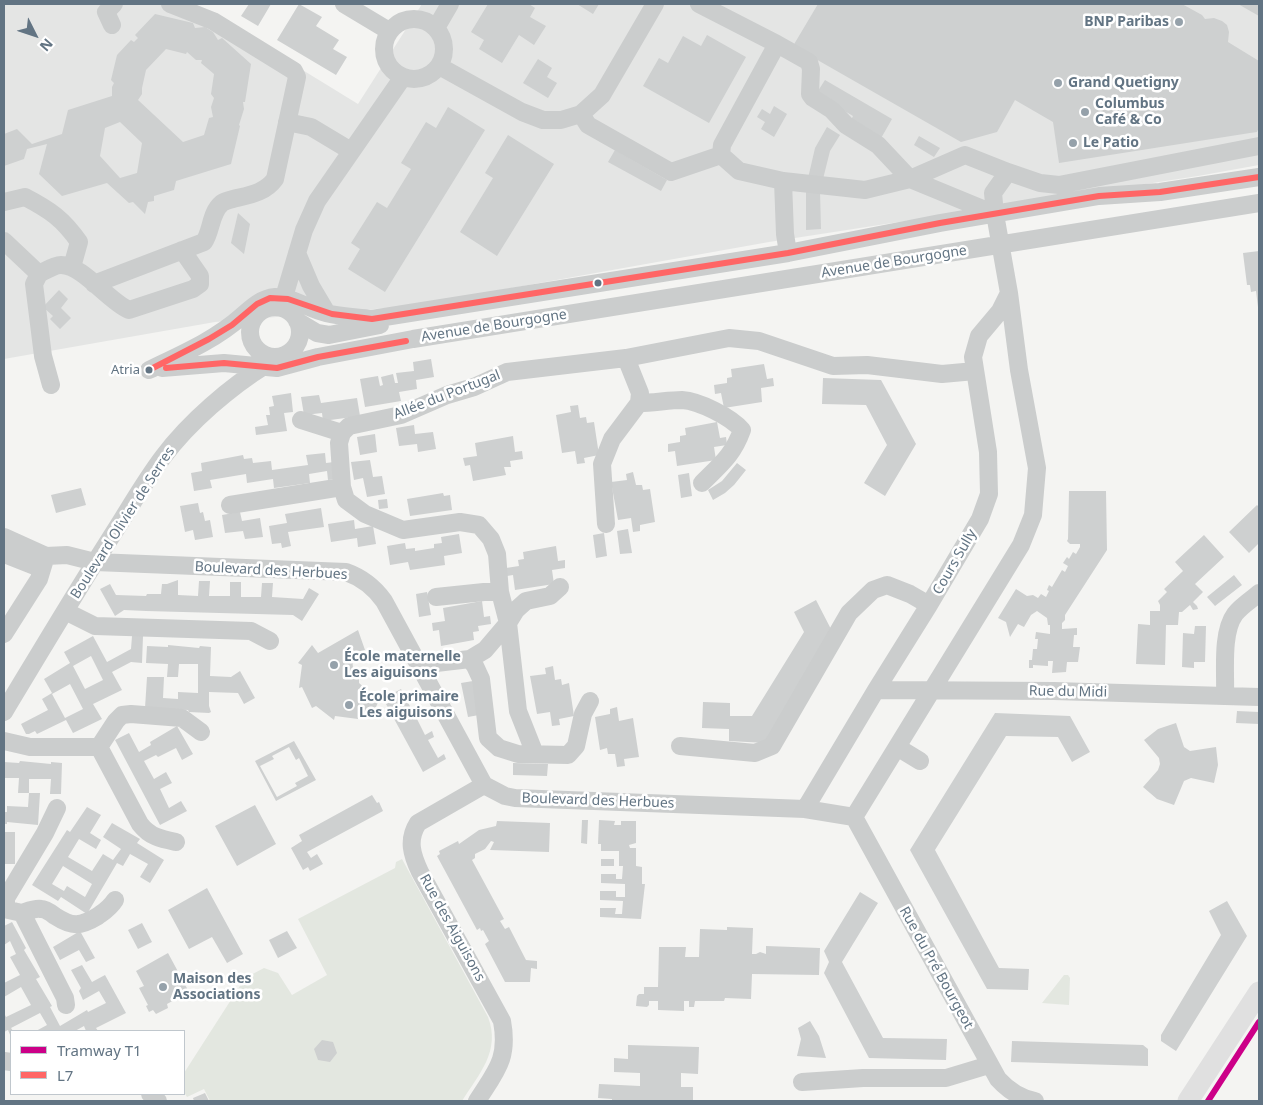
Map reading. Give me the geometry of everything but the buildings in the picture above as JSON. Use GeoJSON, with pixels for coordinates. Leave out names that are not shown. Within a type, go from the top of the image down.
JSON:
{"type":"FeatureCollection","features":[{"type":"Feature","properties":{"kind":"main road"},"geometry":{"type":"LineString","coordinates":[[1188,1101],[1259,992]]}},
{"type":"Feature","properties":{"kind":"street"},"geometry":{"type":"LineString","coordinates":[[112,25],[106,12],[114,4]]}},
{"type":"Feature","properties":{"kind":"street"},"geometry":{"type":"LineString","coordinates":[[344,4],[389,31]]}},
{"type":"Feature","properties":{"kind":"street"},"geometry":{"type":"LineString","coordinates":[[436,28],[450,4]]}},
{"type":"Feature","properties":{"kind":"street"},"geometry":{"type":"LineString","coordinates":[[439,66],[522,112],[543,120],[561,120],[581,114],[602,95],[655,4]]}},
{"type":"Feature","properties":{"kind":"street"},"geometry":{"type":"LineString","coordinates":[[699,4],[809,62],[811,69],[810,94],[812,98],[832,110],[846,125],[878,145],[910,179],[997,230]]}},
{"type":"Feature","properties":{"kind":"street"},"geometry":{"type":"LineString","coordinates":[[94,284],[204,242],[209,234],[214,211],[223,202],[258,193],[269,187],[275,179],[297,77],[294,72],[213,21],[175,5]]}},
{"type":"Feature","properties":{"kind":"street"},"geometry":{"type":"LineString","coordinates":[[407,20],[422,20],[436,28],[442,36],[444,46],[443,57],[439,66],[432,74],[412,79],[403,77],[394,71],[384,52],[385,41],[389,31],[397,24],[407,20]]}},
{"type":"Feature","properties":{"kind":"street"},"geometry":{"type":"LineString","coordinates":[[721,154],[722,145],[727,135],[777,44]]}},
{"type":"Feature","properties":{"kind":"street"},"geometry":{"type":"LineString","coordinates":[[282,303],[304,230],[316,201],[403,77]]}},
{"type":"Feature","properties":{"kind":"street"},"geometry":{"type":"LineString","coordinates":[[581,114],[588,125],[671,172],[721,154]]}},
{"type":"Feature","properties":{"kind":"street"},"geometry":{"type":"LineString","coordinates":[[287,122],[311,127],[351,152]]}},
{"type":"Feature","properties":{"kind":"street"},"geometry":{"type":"LineString","coordinates":[[721,154],[739,171],[783,181],[865,190],[910,179],[965,155],[1040,183],[1059,184],[1259,145]]}},
{"type":"Feature","properties":{"kind":"street"},"geometry":{"type":"LineString","coordinates":[[854,817],[1021,545],[1033,515],[1037,468],[1019,370],[993,193],[1008,172]]}},
{"type":"Feature","properties":{"kind":"street","name":"Avenue de Bourgogne"},"geometry":{"type":"LineString","coordinates":[[297,321],[316,333],[329,335],[396,322],[756,266],[970,224],[997,230],[1099,196],[1160,192],[1259,176]]}},
{"type":"Feature","properties":{"kind":"street"},"geometry":{"type":"LineString","coordinates":[[783,181],[785,234],[788,253]]}},
{"type":"Feature","properties":{"kind":"street","name":"Avenue de Bourgogne"},"geometry":{"type":"LineString","coordinates":[[1259,185],[997,230],[484,320],[266,364],[224,363],[149,370],[220,334],[254,305],[264,299],[326,313],[372,320],[788,253],[940,223],[997,230],[1064,229],[1259,196]]}},
{"type":"Feature","properties":{"kind":"street"},"geometry":{"type":"LineString","coordinates":[[4,202],[25,197],[54,213],[70,229],[79,242],[72,267]]}},
{"type":"Feature","properties":{"kind":"street","name":"Avenue de Bourgogne"},"geometry":{"type":"LineString","coordinates":[[266,364],[277,368],[284,368],[318,357],[997,230],[1259,203]]}},
{"type":"Feature","properties":{"kind":"street"},"geometry":{"type":"LineString","coordinates":[[4,241],[39,274]]}},
{"type":"Feature","properties":{"kind":"street"},"geometry":{"type":"LineString","coordinates":[[51,385],[44,356],[34,284],[39,274],[60,265],[72,267],[120,306],[129,310],[194,289],[200,284],[200,276],[182,250]]}},
{"type":"Feature","properties":{"kind":"street"},"geometry":{"type":"LineString","coordinates":[[297,253],[311,286],[326,313]]}},
{"type":"Feature","properties":{"kind":"street","name":"Cours Sully"},"geometry":{"type":"LineString","coordinates":[[805,809],[980,519],[989,494],[988,452],[973,357],[979,336],[1000,311],[1009,293]]}},
{"type":"Feature","properties":{"kind":"street"},"geometry":{"type":"LineString","coordinates":[[266,364],[292,350],[300,336],[297,321],[282,303]]}},
{"type":"Feature","properties":{"kind":"street"},"geometry":{"type":"LineString","coordinates":[[266,364],[250,339],[252,322],[256,315],[282,303]]}},
{"type":"Feature","properties":{"kind":"street","name":"Allée du Portugal"},"geometry":{"type":"LineString","coordinates":[[342,433],[348,426],[401,415],[507,372],[626,358],[730,338],[758,341],[834,366],[867,365],[942,374],[975,371]]}},
{"type":"Feature","properties":{"kind":"street"},"geometry":{"type":"LineString","coordinates":[[254,347],[264,356],[266,364]]}},
{"type":"Feature","properties":{"kind":"street"},"geometry":{"type":"LineString","coordinates":[[606,524],[602,464],[612,439],[639,403],[640,392],[626,358]]}},
{"type":"Feature","properties":{"kind":"street","name":"Boulevard Olivier de Serres"},"geometry":{"type":"LineString","coordinates":[[4,712],[95,562],[162,458],[208,409],[266,364]]}},
{"type":"Feature","properties":{"kind":"street"},"geometry":{"type":"LineString","coordinates":[[639,403],[682,400],[692,402],[724,416],[742,430],[736,446],[702,483]]}},
{"type":"Feature","properties":{"kind":"street"},"geometry":{"type":"LineString","coordinates":[[301,420],[342,433],[339,443],[342,487],[346,500],[365,514],[403,530],[460,522],[479,525],[490,540],[496,554],[500,592],[508,624],[518,711],[535,754]]}},
{"type":"Feature","properties":{"kind":"street"},"geometry":{"type":"LineString","coordinates":[[230,505],[342,487]]}},
{"type":"Feature","properties":{"kind":"street"},"geometry":{"type":"LineString","coordinates":[[4,537],[44,563]]}},
{"type":"Feature","properties":{"kind":"street"},"geometry":{"type":"LineString","coordinates":[[4,554],[44,563]]}},
{"type":"Feature","properties":{"kind":"street","name":"Boulevard des Herbues"},"geometry":{"type":"LineString","coordinates":[[44,563],[67,554],[95,562],[346,572],[367,582],[377,591],[484,784],[505,796],[515,798],[805,809],[854,817]]}},
{"type":"Feature","properties":{"kind":"street"},"geometry":{"type":"LineString","coordinates":[[4,634],[39,579],[44,563]]}},
{"type":"Feature","properties":{"kind":"street"},"geometry":{"type":"LineString","coordinates":[[680,746],[755,753],[772,746],[849,613],[873,590],[887,585],[910,594],[929,605]]}},
{"type":"Feature","properties":{"kind":"street"},"geometry":{"type":"LineString","coordinates":[[419,665],[470,659],[485,650],[508,624],[516,610],[526,601],[550,596],[560,587]]}},
{"type":"Feature","properties":{"kind":"street"},"geometry":{"type":"LineString","coordinates":[[436,597],[500,592]]}},
{"type":"Feature","properties":{"kind":"street"},"geometry":{"type":"LineString","coordinates":[[1225,696],[1226,642],[1230,621],[1236,613],[1259,593]]}},
{"type":"Feature","properties":{"kind":"street","name":"Boulevard Olivier de Serres"},"geometry":{"type":"LineString","coordinates":[[65,611],[94,626],[251,631],[270,641]]}},
{"type":"Feature","properties":{"kind":"street"},"geometry":{"type":"LineString","coordinates":[[470,659],[481,679],[488,738],[499,748],[518,754],[568,754],[576,746],[583,714],[590,701]]}},
{"type":"Feature","properties":{"kind":"street","name":"Rue du Midi"},"geometry":{"type":"LineString","coordinates":[[876,690],[932,689],[1259,697]]}},
{"type":"Feature","properties":{"kind":"street"},"geometry":{"type":"LineString","coordinates":[[99,748],[122,715],[182,718],[201,732]]}},
{"type":"Feature","properties":{"kind":"street"},"geometry":{"type":"LineString","coordinates":[[4,741],[30,747],[99,748]]}},
{"type":"Feature","properties":{"kind":"street"},"geometry":{"type":"LineString","coordinates":[[897,747],[920,761]]}},
{"type":"Feature","properties":{"kind":"street"},"geometry":{"type":"LineString","coordinates":[[99,748],[146,832],[157,838],[176,842]]}},
{"type":"Feature","properties":{"kind":"street","name":"Rue des Aiguisons"},"geometry":{"type":"LineString","coordinates":[[477,1101],[500,1065],[504,1054],[505,1043],[502,1022],[420,872],[413,858],[411,843],[418,823],[484,784]]}},
{"type":"Feature","properties":{"kind":"street"},"geometry":{"type":"LineString","coordinates":[[57,808],[45,833],[6,898],[10,911],[65,998],[66,1004]]}},
{"type":"Feature","properties":{"kind":"street","name":"Rue du Pré Bourgeot"},"geometry":{"type":"LineString","coordinates":[[854,817],[989,1065],[1006,1088],[1025,1100],[1034,1101]]}},
{"type":"Feature","properties":{"kind":"street"},"geometry":{"type":"LineString","coordinates":[[10,911],[40,908],[72,925],[89,922],[111,907],[115,900]]}},
{"type":"Feature","properties":{"kind":"street"},"geometry":{"type":"LineString","coordinates":[[802,1082],[863,1078],[946,1078],[989,1065]]}},
{"type":"Feature","properties":{"kind":"shaded area"},"geometry":{"type":"Polygon","coordinates":[[[4,4],[195,4],[358,104],[422,4],[1259,4],[1259,165],[769,242],[411,306],[215,322],[4,359],[4,4]]]}},
{"type":"Feature","properties":{"kind":"shaded area"},"geometry":{"type":"Polygon","coordinates":[[[402,859],[488,1017],[492,1041],[490,1051],[481,1072],[462,1101],[210,1101],[204,1089],[187,1097],[185,1094],[185,1071],[245,978],[264,968],[278,973],[292,995],[327,975],[298,919],[395,868],[396,862],[402,859]]]}},
{"type":"Feature","properties":{"kind":"shaded area"},"geometry":{"type":"Polygon","coordinates":[[[1064,975],[1068,975],[1070,978],[1069,1005],[1042,1003],[1064,975]]]}},
{"type":"Feature","properties":{"kind":"tram line","name":"T1"},"geometry":{"type":"LineString","coordinates":[[1208,1101],[1259,1022]]}},
{"type":"Feature","properties":{"kind":"transit line","name":"L7"},"geometry":{"type":"LineString","coordinates":[[149,370],[209,339],[232,325],[257,304],[270,298],[288,299],[332,314],[372,319],[788,253],[940,223],[1099,196],[1160,192],[1259,177]]}},
{"type":"Feature","properties":{"kind":"transit line","name":"L7"},"geometry":{"type":"LineString","coordinates":[[166,368],[224,363],[277,368],[318,357],[406,341]]}},
{"type":"Feature","properties":{"kind":"place","name":"BNP Paribas"},"geometry":{"type":"Point","coordinates":[1179,22]}},
{"type":"Feature","properties":{"kind":"place","name":"Grand Quetigny"},"geometry":{"type":"Point","coordinates":[1058,83]}},
{"type":"Feature","properties":{"kind":"place","name":"Columbus Café & Co"},"geometry":{"type":"Point","coordinates":[1085,112]}},
{"type":"Feature","properties":{"kind":"place","name":"Le Patio"},"geometry":{"type":"Point","coordinates":[1073,143]}},
{"type":"Feature","properties":{"kind":"place","name":"Atria"},"geometry":{"type":"Point","coordinates":[149,370]}},
{"type":"Feature","properties":{"kind":"place","name":"École maternelle Les aiguisons"},"geometry":{"type":"Point","coordinates":[334,665]}},
{"type":"Feature","properties":{"kind":"place","name":"École primaire Les aiguisons"},"geometry":{"type":"Point","coordinates":[349,705]}},
{"type":"Feature","properties":{"kind":"place","name":"Maison des Associations"},"geometry":{"type":"Point","coordinates":[163,987]}}]}
